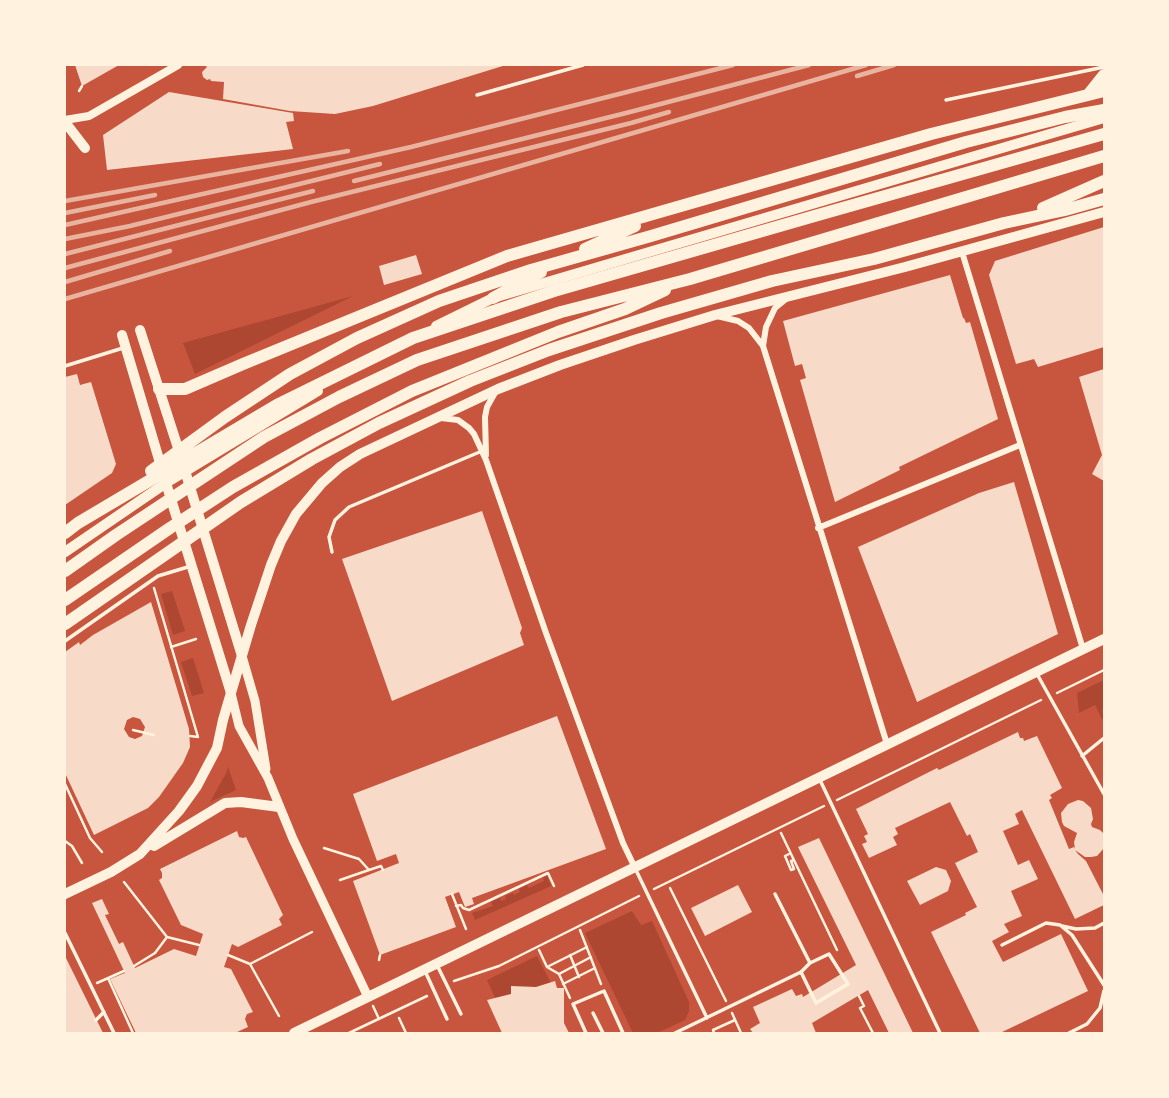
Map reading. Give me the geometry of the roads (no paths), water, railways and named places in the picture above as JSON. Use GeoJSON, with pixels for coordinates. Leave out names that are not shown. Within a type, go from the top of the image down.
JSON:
{"type":"FeatureCollection","features":[{"type":"Feature","properties":{"kind":"highway"},"geometry":{"type":"LineString","coordinates":[[1065,117],[1084,101],[1104,75]]}},
{"type":"Feature","properties":{"kind":"highway"},"geometry":{"type":"LineString","coordinates":[[159,389],[185,390],[268,353],[507,256],[931,134],[1104,91]]}},
{"type":"Feature","properties":{"kind":"highway"},"geometry":{"type":"LineString","coordinates":[[65,533],[225,417],[290,374],[356,338],[439,301],[531,270],[966,142],[1104,110]]}},
{"type":"Feature","properties":{"kind":"highway"},"geometry":{"type":"LineString","coordinates":[[493,298],[1104,118]]}},
{"type":"Feature","properties":{"kind":"highway"},"geometry":{"type":"LineString","coordinates":[[78,523],[277,405],[413,338],[554,291],[1104,134]]}},
{"type":"Feature","properties":{"kind":"highway"},"geometry":{"type":"LineString","coordinates":[[65,571],[264,437],[417,360],[561,312],[690,278],[1104,156]]}},
{"type":"Feature","properties":{"kind":"highway"},"geometry":{"type":"LineString","coordinates":[[1004,223],[1062,201],[1104,181]]}},
{"type":"Feature","properties":{"kind":"highway"},"geometry":{"type":"LineString","coordinates":[[65,624],[241,502],[312,459],[379,423],[470,381],[549,350],[661,313],[772,281],[874,259],[1104,198]]}},
{"type":"Feature","properties":{"kind":"highway"},"geometry":{"type":"LineString","coordinates":[[65,552],[185,471],[411,338],[599,242],[681,206]]}},
{"type":"Feature","properties":{"kind":"highway"},"geometry":{"type":"LineString","coordinates":[[140,855],[197,786],[217,748],[242,656],[281,541],[296,514],[322,483],[340,467],[360,454],[498,389],[560,365],[715,315],[962,252],[1104,212]]}},
{"type":"Feature","properties":{"kind":"highway"},"geometry":{"type":"LineString","coordinates":[[65,600],[222,494],[320,438],[412,391],[558,332],[625,309],[690,278]]}},
{"type":"Feature","properties":{"kind":"highway"},"geometry":{"type":"LineString","coordinates":[[65,894],[111,872],[225,803],[241,802],[279,807]]}},
{"type":"Feature","properties":{"kind":"main road"},"geometry":{"type":"LineString","coordinates":[[65,121],[85,148]]}},
{"type":"Feature","properties":{"kind":"main road"},"geometry":{"type":"LineString","coordinates":[[140,331],[255,701],[268,778]]}},
{"type":"Feature","properties":{"kind":"main road"},"geometry":{"type":"LineString","coordinates":[[122,335],[239,726],[268,778],[279,807],[369,997]]}},
{"type":"Feature","properties":{"kind":"main road"},"geometry":{"type":"LineString","coordinates":[[293,1033],[1104,639]]}},
{"type":"Feature","properties":{"kind":"street"},"geometry":{"type":"LineString","coordinates":[[65,121],[89,116],[178,65]]}},
{"type":"Feature","properties":{"kind":"street"},"geometry":{"type":"LineString","coordinates":[[962,252],[1083,649]]}},
{"type":"Feature","properties":{"kind":"street"},"geometry":{"type":"LineString","coordinates":[[763,346],[766,327],[775,308],[790,296]]}},
{"type":"Feature","properties":{"kind":"street"},"geometry":{"type":"LineString","coordinates":[[715,315],[738,321],[749,328],[763,346],[887,744]]}},
{"type":"Feature","properties":{"kind":"street"},"geometry":{"type":"LineString","coordinates":[[486,460],[486,412],[498,389]]}},
{"type":"Feature","properties":{"kind":"street"},"geometry":{"type":"LineString","coordinates":[[436,418],[449,418],[464,423],[474,434],[486,460],[546,633],[635,869]]}},
{"type":"Feature","properties":{"kind":"street"},"geometry":{"type":"LineString","coordinates":[[818,528],[1020,445]]}},
{"type":"Feature","properties":{"kind":"lane"},"geometry":{"type":"LineString","coordinates":[[477,94],[583,65]]}},
{"type":"Feature","properties":{"kind":"lane"},"geometry":{"type":"LineString","coordinates":[[946,100],[1104,67]]}},
{"type":"Feature","properties":{"kind":"lane"},"geometry":{"type":"LineString","coordinates":[[65,366],[126,347]]}},
{"type":"Feature","properties":{"kind":"lane"},"geometry":{"type":"LineString","coordinates":[[332,552],[329,537],[335,520],[349,507],[482,451]]}},
{"type":"Feature","properties":{"kind":"lane"},"geometry":{"type":"LineString","coordinates":[[65,641],[158,576],[193,565]]}},
{"type":"Feature","properties":{"kind":"lane"},"geometry":{"type":"LineString","coordinates":[[1036,672],[1104,794]]}},
{"type":"Feature","properties":{"kind":"lane"},"geometry":{"type":"LineString","coordinates":[[1082,756],[1104,738]]}},
{"type":"Feature","properties":{"kind":"lane"},"geometry":{"type":"LineString","coordinates":[[819,778],[940,1033]]}},
{"type":"Feature","properties":{"kind":"lane"},"geometry":{"type":"LineString","coordinates":[[635,869],[707,1018]]}},
{"type":"Feature","properties":{"kind":"lane"},"geometry":{"type":"LineString","coordinates":[[775,894],[810,963]]}},
{"type":"Feature","properties":{"kind":"lane"},"geometry":{"type":"LineString","coordinates":[[1002,945],[1046,923],[1076,929],[1094,928],[1104,923]]}},
{"type":"Feature","properties":{"kind":"lane"},"geometry":{"type":"LineString","coordinates":[[1060,925],[1072,935],[1104,985]]}},
{"type":"Feature","properties":{"kind":"lane"},"geometry":{"type":"LineString","coordinates":[[65,933],[114,1033]]}},
{"type":"Feature","properties":{"kind":"lane"},"geometry":{"type":"LineString","coordinates":[[675,1033],[800,972],[810,963],[829,954],[848,984],[816,1003],[800,972]]}},
{"type":"Feature","properties":{"kind":"lane"},"geometry":{"type":"LineString","coordinates":[[437,963],[461,1014]]}},
{"type":"Feature","properties":{"kind":"lane"},"geometry":{"type":"LineString","coordinates":[[424,969],[447,1019]]}},
{"type":"Feature","properties":{"kind":"lane"},"geometry":{"type":"LineString","coordinates":[[586,1033],[573,1004],[604,990],[623,1033]]}},
{"type":"Feature","properties":{"kind":"lane"},"geometry":{"type":"LineString","coordinates":[[1069,1033],[1087,1024],[1100,1008],[1104,991]]}},
{"type":"Feature","properties":{"kind":"lane"},"geometry":{"type":"LineString","coordinates":[[96,1020],[104,1012]]}},
{"type":"Feature","properties":{"kind":"lane"},"geometry":{"type":"LineString","coordinates":[[593,1013],[603,1033]]}},
{"type":"Feature","properties":{"kind":"railway"},"geometry":{"type":"LineString","coordinates":[[65,225],[411,147],[733,65]]}},
{"type":"Feature","properties":{"kind":"railway"},"geometry":{"type":"LineString","coordinates":[[354,181],[809,65]]}},
{"type":"Feature","properties":{"kind":"railway"},"geometry":{"type":"LineString","coordinates":[[65,299],[866,65]]}},
{"type":"Feature","properties":{"kind":"railway"},"geometry":{"type":"LineString","coordinates":[[857,76],[894,65]]}},
{"type":"Feature","properties":{"kind":"railway"},"geometry":{"type":"LineString","coordinates":[[65,268],[311,202],[669,112]]}},
{"type":"Feature","properties":{"kind":"railway"},"geometry":{"type":"LineString","coordinates":[[65,201],[348,151]]}},
{"type":"Feature","properties":{"kind":"railway"},"geometry":{"type":"LineString","coordinates":[[65,239],[130,226],[380,164]]}},
{"type":"Feature","properties":{"kind":"railway"},"geometry":{"type":"LineString","coordinates":[[65,254],[313,191]]}},
{"type":"Feature","properties":{"kind":"railway"},"geometry":{"type":"LineString","coordinates":[[65,213],[155,195]]}},
{"type":"Feature","properties":{"kind":"railway"},"geometry":{"type":"LineString","coordinates":[[65,282],[170,251]]}}]}
